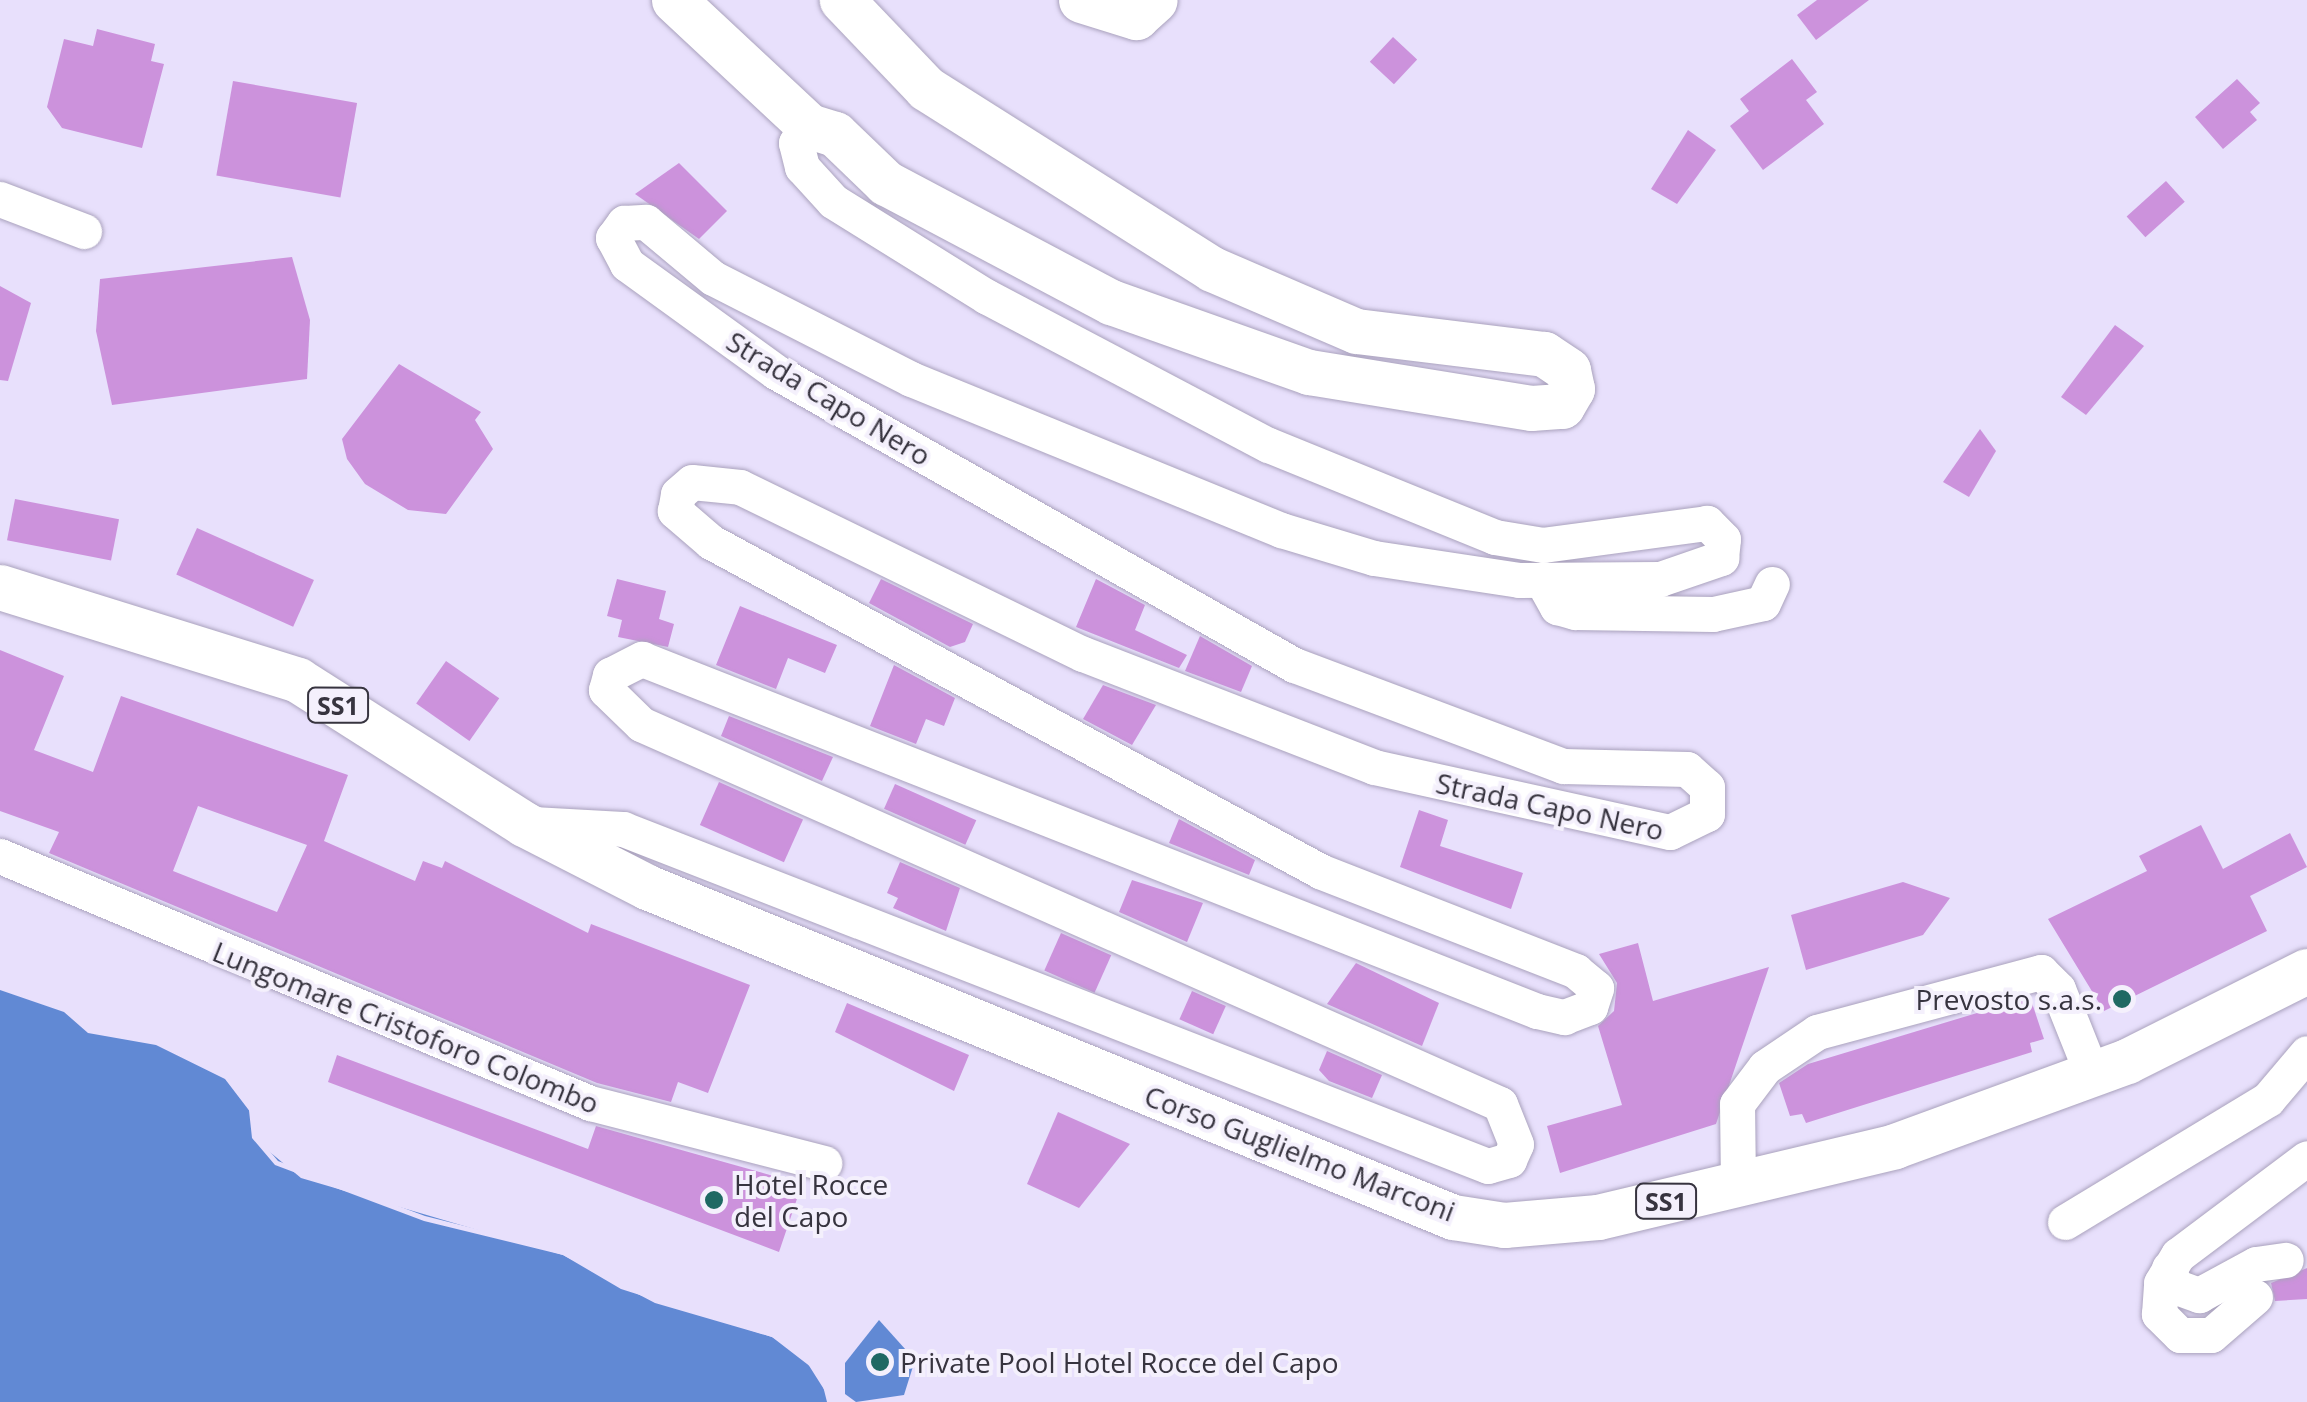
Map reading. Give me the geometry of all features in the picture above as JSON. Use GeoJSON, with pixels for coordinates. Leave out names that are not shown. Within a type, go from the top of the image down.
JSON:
{"type":"FeatureCollection","features":[{"type":"Feature","properties":{"kind":"main road"},"geometry":{"type":"LineString","coordinates":[[674,0],[808,126],[835,134],[886,182],[941,215],[1111,302],[1216,344],[1309,372],[1531,408],[1562,406],[1572,389],[1568,370],[1544,354],[1356,331],[1212,269],[926,88],[842,0]]}},
{"type":"Feature","properties":{"kind":"main road"},"geometry":{"type":"LineString","coordinates":[[1081,0],[1136,17],[1155,0]]}},
{"type":"Feature","properties":{"kind":"main road","name":"SS1"},"geometry":{"type":"LineString","coordinates":[[0,587],[298,680],[524,824]]}},
{"type":"Feature","properties":{"kind":"main road","name":"Corso Guglielmo Marconi"},"geometry":{"type":"LineString","coordinates":[[524,824],[647,887],[1453,1216],[1562,1222],[1895,1146],[2092,1074],[2307,972]]}},
{"type":"Feature","properties":{"kind":"street","name":"Strada Capo Nero"},"geometry":{"type":"LineString","coordinates":[[524,824],[623,828],[1488,1166],[1509,1160],[1516,1144],[1500,1104],[641,724],[606,690],[610,675],[642,659],[1536,1011],[1564,1017],[1590,1006],[1596,988],[1576,971],[1320,872],[711,542],[675,511],[678,494],[692,482],[740,486],[1084,654],[1374,768],[1670,832],[1697,825],[1709,805],[1702,778],[1687,769],[1563,766],[1294,665],[1089,557],[776,372],[660,290],[612,238],[624,223],[646,222],[713,278],[911,379],[1282,530],[1454,575],[1543,582],[1698,572],[1721,558],[1723,540],[1707,523],[1681,521],[1544,545],[1495,536],[1268,444],[988,297],[833,201],[802,167],[796,143],[808,126]]}},
{"type":"Feature","properties":{"kind":"street"},"geometry":{"type":"LineString","coordinates":[[0,199],[84,232]]}},
{"type":"Feature","properties":{"kind":"street"},"geometry":{"type":"LineString","coordinates":[[1543,582],[1557,607],[1575,612],[1713,614],[1763,604],[1772,584]]}},
{"type":"Feature","properties":{"kind":"street","name":"Lungomare Cristoforo Colombo"},"geometry":{"type":"LineString","coordinates":[[0,856],[590,1102],[824,1163]]}},
{"type":"Feature","properties":{"kind":"street"},"geometry":{"type":"LineString","coordinates":[[1738,1184],[1737,1104],[1765,1067],[1817,1032],[2041,972],[2058,989],[2092,1074]]}},
{"type":"Feature","properties":{"kind":"street"},"geometry":{"type":"LineString","coordinates":[[2065,1222],[2268,1099],[2307,1053]]}},
{"type":"Feature","properties":{"kind":"street"},"geometry":{"type":"LineString","coordinates":[[2255,1297],[2210,1335],[2180,1336],[2160,1314],[2168,1268],[2298,1174]]}},
{"type":"Feature","properties":{"kind":"street"},"geometry":{"type":"LineString","coordinates":[[2168,1268],[2174,1286],[2199,1295],[2256,1264],[2286,1260]]}},
{"type":"Feature","properties":{"kind":"water"},"geometry":{"type":"Polygon","coordinates":[[[0,990],[64,1012],[88,1033],[156,1045],[225,1079],[251,1113],[253,1138],[301,1178],[563,1255],[621,1289],[772,1337],[820,1374],[827,1402],[0,1402],[0,990]]]}},
{"type":"Feature","properties":{"kind":"water","name":"Private Pool Hotel Rocce del Capo"},"geometry":{"type":"Polygon","coordinates":[[[879,1320],[915,1360],[904,1395],[856,1402],[845,1394],[845,1363],[879,1320]]]}},
{"type":"Feature","properties":{"kind":"pier"},"geometry":{"type":"Polygon","coordinates":[[[247,1092],[257,1136],[278,1161],[425,1216],[564,1251],[657,1298],[773,1332],[824,1370],[832,1402],[801,1353],[772,1337],[655,1303],[563,1255],[424,1221],[275,1165],[252,1138],[247,1092]]]}},
{"type":"Feature","properties":{"kind":"building"},"geometry":{"type":"Polygon","coordinates":[[[1817,0],[1869,0],[1816,40],[1797,15],[1817,0]]]}},
{"type":"Feature","properties":{"kind":"building"},"geometry":{"type":"Polygon","coordinates":[[[97,29],[155,44],[151,61],[164,64],[142,148],[62,128],[47,107],[64,39],[93,46],[97,29]]]}},
{"type":"Feature","properties":{"kind":"building"},"geometry":{"type":"Polygon","coordinates":[[[1393,37],[1417,60],[1394,84],[1370,62],[1393,37]]]}},
{"type":"Feature","properties":{"kind":"building"},"geometry":{"type":"Polygon","coordinates":[[[1792,59],[1817,92],[1806,100],[1824,124],[1763,170],[1730,126],[1749,111],[1740,99],[1792,59]]]}},
{"type":"Feature","properties":{"kind":"building"},"geometry":{"type":"Polygon","coordinates":[[[2237,79],[2260,103],[2250,112],[2257,120],[2223,149],[2195,117],[2237,79]]]}},
{"type":"Feature","properties":{"kind":"building"},"geometry":{"type":"Polygon","coordinates":[[[233,81],[357,103],[340,197],[216,176],[233,81]]]}},
{"type":"Feature","properties":{"kind":"building"},"geometry":{"type":"Polygon","coordinates":[[[1688,130],[1716,150],[1677,204],[1651,189],[1688,130]]]}},
{"type":"Feature","properties":{"kind":"building"},"geometry":{"type":"Polygon","coordinates":[[[679,163],[727,211],[699,239],[635,194],[679,163]]]}},
{"type":"Feature","properties":{"kind":"building"},"geometry":{"type":"Polygon","coordinates":[[[2166,181],[2185,202],[2145,237],[2127,216],[2166,181]]]}},
{"type":"Feature","properties":{"kind":"building"},"geometry":{"type":"Polygon","coordinates":[[[292,257],[310,320],[307,379],[112,405],[96,331],[100,279],[292,257]]]}},
{"type":"Feature","properties":{"kind":"building"},"geometry":{"type":"Polygon","coordinates":[[[0,286],[31,303],[8,381],[0,380],[0,286]]]}},
{"type":"Feature","properties":{"kind":"building"},"geometry":{"type":"Polygon","coordinates":[[[2115,325],[2144,346],[2086,415],[2061,397],[2115,325]]]}},
{"type":"Feature","properties":{"kind":"building"},"geometry":{"type":"Polygon","coordinates":[[[399,364],[481,412],[475,420],[493,449],[446,514],[408,510],[365,484],[347,459],[342,439],[399,364]]]}},
{"type":"Feature","properties":{"kind":"building"},"geometry":{"type":"Polygon","coordinates":[[[1980,429],[1996,451],[1969,497],[1943,482],[1980,429]]]}},
{"type":"Feature","properties":{"kind":"building"},"geometry":{"type":"Polygon","coordinates":[[[15,499],[119,519],[111,560],[7,540],[15,499]]]}},
{"type":"Feature","properties":{"kind":"building"},"geometry":{"type":"Polygon","coordinates":[[[197,528],[314,580],[293,627],[176,575],[197,528]]]}},
{"type":"Feature","properties":{"kind":"building"},"geometry":{"type":"Polygon","coordinates":[[[617,579],[666,591],[659,619],[674,624],[668,647],[618,637],[622,620],[607,616],[617,579]]]}},
{"type":"Feature","properties":{"kind":"building"},"geometry":{"type":"Polygon","coordinates":[[[881,579],[973,624],[965,642],[950,647],[869,603],[881,579]]]}},
{"type":"Feature","properties":{"kind":"building"},"geometry":{"type":"Polygon","coordinates":[[[1096,579],[1145,605],[1135,630],[1187,655],[1179,668],[1076,627],[1096,579]]]}},
{"type":"Feature","properties":{"kind":"building"},"geometry":{"type":"Polygon","coordinates":[[[740,606],[837,645],[825,673],[788,658],[776,689],[716,665],[740,606]]]}},
{"type":"Feature","properties":{"kind":"building"},"geometry":{"type":"Polygon","coordinates":[[[1200,636],[1252,666],[1241,692],[1185,671],[1200,636]]]}},
{"type":"Feature","properties":{"kind":"building"},"geometry":{"type":"Polygon","coordinates":[[[0,650],[64,676],[34,750],[93,772],[121,696],[348,775],[324,841],[415,881],[423,861],[442,868],[445,861],[588,933],[591,924],[750,985],[708,1093],[678,1082],[671,1102],[597,1083],[49,853],[59,832],[0,811],[0,650]],[[198,806],[173,871],[277,912],[307,845],[198,806]]]}},
{"type":"Feature","properties":{"kind":"building"},"geometry":{"type":"Polygon","coordinates":[[[446,661],[499,698],[469,741],[416,704],[446,661]]]}},
{"type":"Feature","properties":{"kind":"building"},"geometry":{"type":"Polygon","coordinates":[[[894,665],[955,698],[944,726],[926,719],[916,744],[870,726],[894,665]]]}},
{"type":"Feature","properties":{"kind":"building"},"geometry":{"type":"Polygon","coordinates":[[[1103,685],[1156,705],[1132,745],[1083,719],[1103,685]]]}},
{"type":"Feature","properties":{"kind":"building"},"geometry":{"type":"Polygon","coordinates":[[[729,716],[833,757],[822,781],[721,736],[729,716]]]}},
{"type":"Feature","properties":{"kind":"building"},"geometry":{"type":"Polygon","coordinates":[[[719,782],[803,819],[784,862],[700,825],[719,782]]]}},
{"type":"Feature","properties":{"kind":"building"},"geometry":{"type":"Polygon","coordinates":[[[895,784],[976,820],[965,845],[884,809],[895,784]]]}},
{"type":"Feature","properties":{"kind":"building"},"geometry":{"type":"Polygon","coordinates":[[[1419,810],[1448,820],[1440,846],[1523,873],[1511,909],[1400,867],[1419,810]]]}},
{"type":"Feature","properties":{"kind":"building"},"geometry":{"type":"Polygon","coordinates":[[[1179,819],[1255,860],[1249,875],[1169,843],[1179,819]]]}},
{"type":"Feature","properties":{"kind":"building"},"geometry":{"type":"Polygon","coordinates":[[[2201,825],[2223,869],[2290,833],[2307,867],[2250,896],[2267,931],[2104,1011],[2048,919],[2147,871],[2139,856],[2201,825]]]}},
{"type":"Feature","properties":{"kind":"building"},"geometry":{"type":"Polygon","coordinates":[[[900,862],[960,888],[946,931],[893,908],[898,898],[887,893],[900,862]]]}},
{"type":"Feature","properties":{"kind":"building"},"geometry":{"type":"Polygon","coordinates":[[[1132,880],[1203,903],[1187,942],[1119,912],[1132,880]]]}},
{"type":"Feature","properties":{"kind":"building"},"geometry":{"type":"Polygon","coordinates":[[[1903,882],[1950,898],[1923,935],[1806,970],[1791,915],[1903,882]]]}},
{"type":"Feature","properties":{"kind":"building"},"geometry":{"type":"Polygon","coordinates":[[[1061,933],[1111,955],[1095,993],[1044,970],[1061,933]]]}},
{"type":"Feature","properties":{"kind":"building"},"geometry":{"type":"Polygon","coordinates":[[[1638,943],[1653,1001],[1769,967],[1716,1124],[1560,1173],[1547,1126],[1622,1105],[1598,1026],[1614,1011],[1617,983],[1599,954],[1638,943]]]}},
{"type":"Feature","properties":{"kind":"building"},"geometry":{"type":"Polygon","coordinates":[[[1356,963],[1439,1003],[1422,1046],[1327,1004],[1356,963]]]}},
{"type":"Feature","properties":{"kind":"building"},"geometry":{"type":"Polygon","coordinates":[[[1192,991],[1226,1006],[1213,1034],[1179,1019],[1192,991]]]}},
{"type":"Feature","properties":{"kind":"building"},"geometry":{"type":"Polygon","coordinates":[[[2030,997],[2044,1039],[2030,1043],[2032,1052],[1806,1123],[1802,1114],[1790,1116],[1779,1083],[1808,1064],[2030,997]]]}},
{"type":"Feature","properties":{"kind":"building"},"geometry":{"type":"Polygon","coordinates":[[[847,1003],[969,1055],[954,1091],[835,1032],[847,1003]]]}},
{"type":"Feature","properties":{"kind":"building"},"geometry":{"type":"Polygon","coordinates":[[[1327,1051],[1382,1075],[1372,1098],[1329,1081],[1319,1070],[1327,1051]]]}},
{"type":"Feature","properties":{"kind":"building","name":"Hotel Rocce del Capo"},"geometry":{"type":"Polygon","coordinates":[[[337,1055],[588,1149],[596,1126],[802,1184],[779,1252],[328,1082],[337,1055]]]}},
{"type":"Feature","properties":{"kind":"building"},"geometry":{"type":"Polygon","coordinates":[[[1058,1112],[1130,1144],[1079,1208],[1027,1184],[1058,1112]]]}},
{"type":"Feature","properties":{"kind":"building"},"geometry":{"type":"Polygon","coordinates":[[[2307,1268],[2307,1299],[2275,1301],[2271,1283],[2307,1268]]]}},
{"type":"Feature","properties":{"kind":"place","name":"Prevosto s.a.s."},"geometry":{"type":"Point","coordinates":[2122,999]}},
{"type":"Feature","properties":{"kind":"place","name":"Hotel Rocce del Capo"},"geometry":{"type":"Point","coordinates":[714,1200]}},
{"type":"Feature","properties":{"kind":"place","name":"Private Pool Hotel Rocce del Capo"},"geometry":{"type":"Point","coordinates":[880,1362]}}]}
